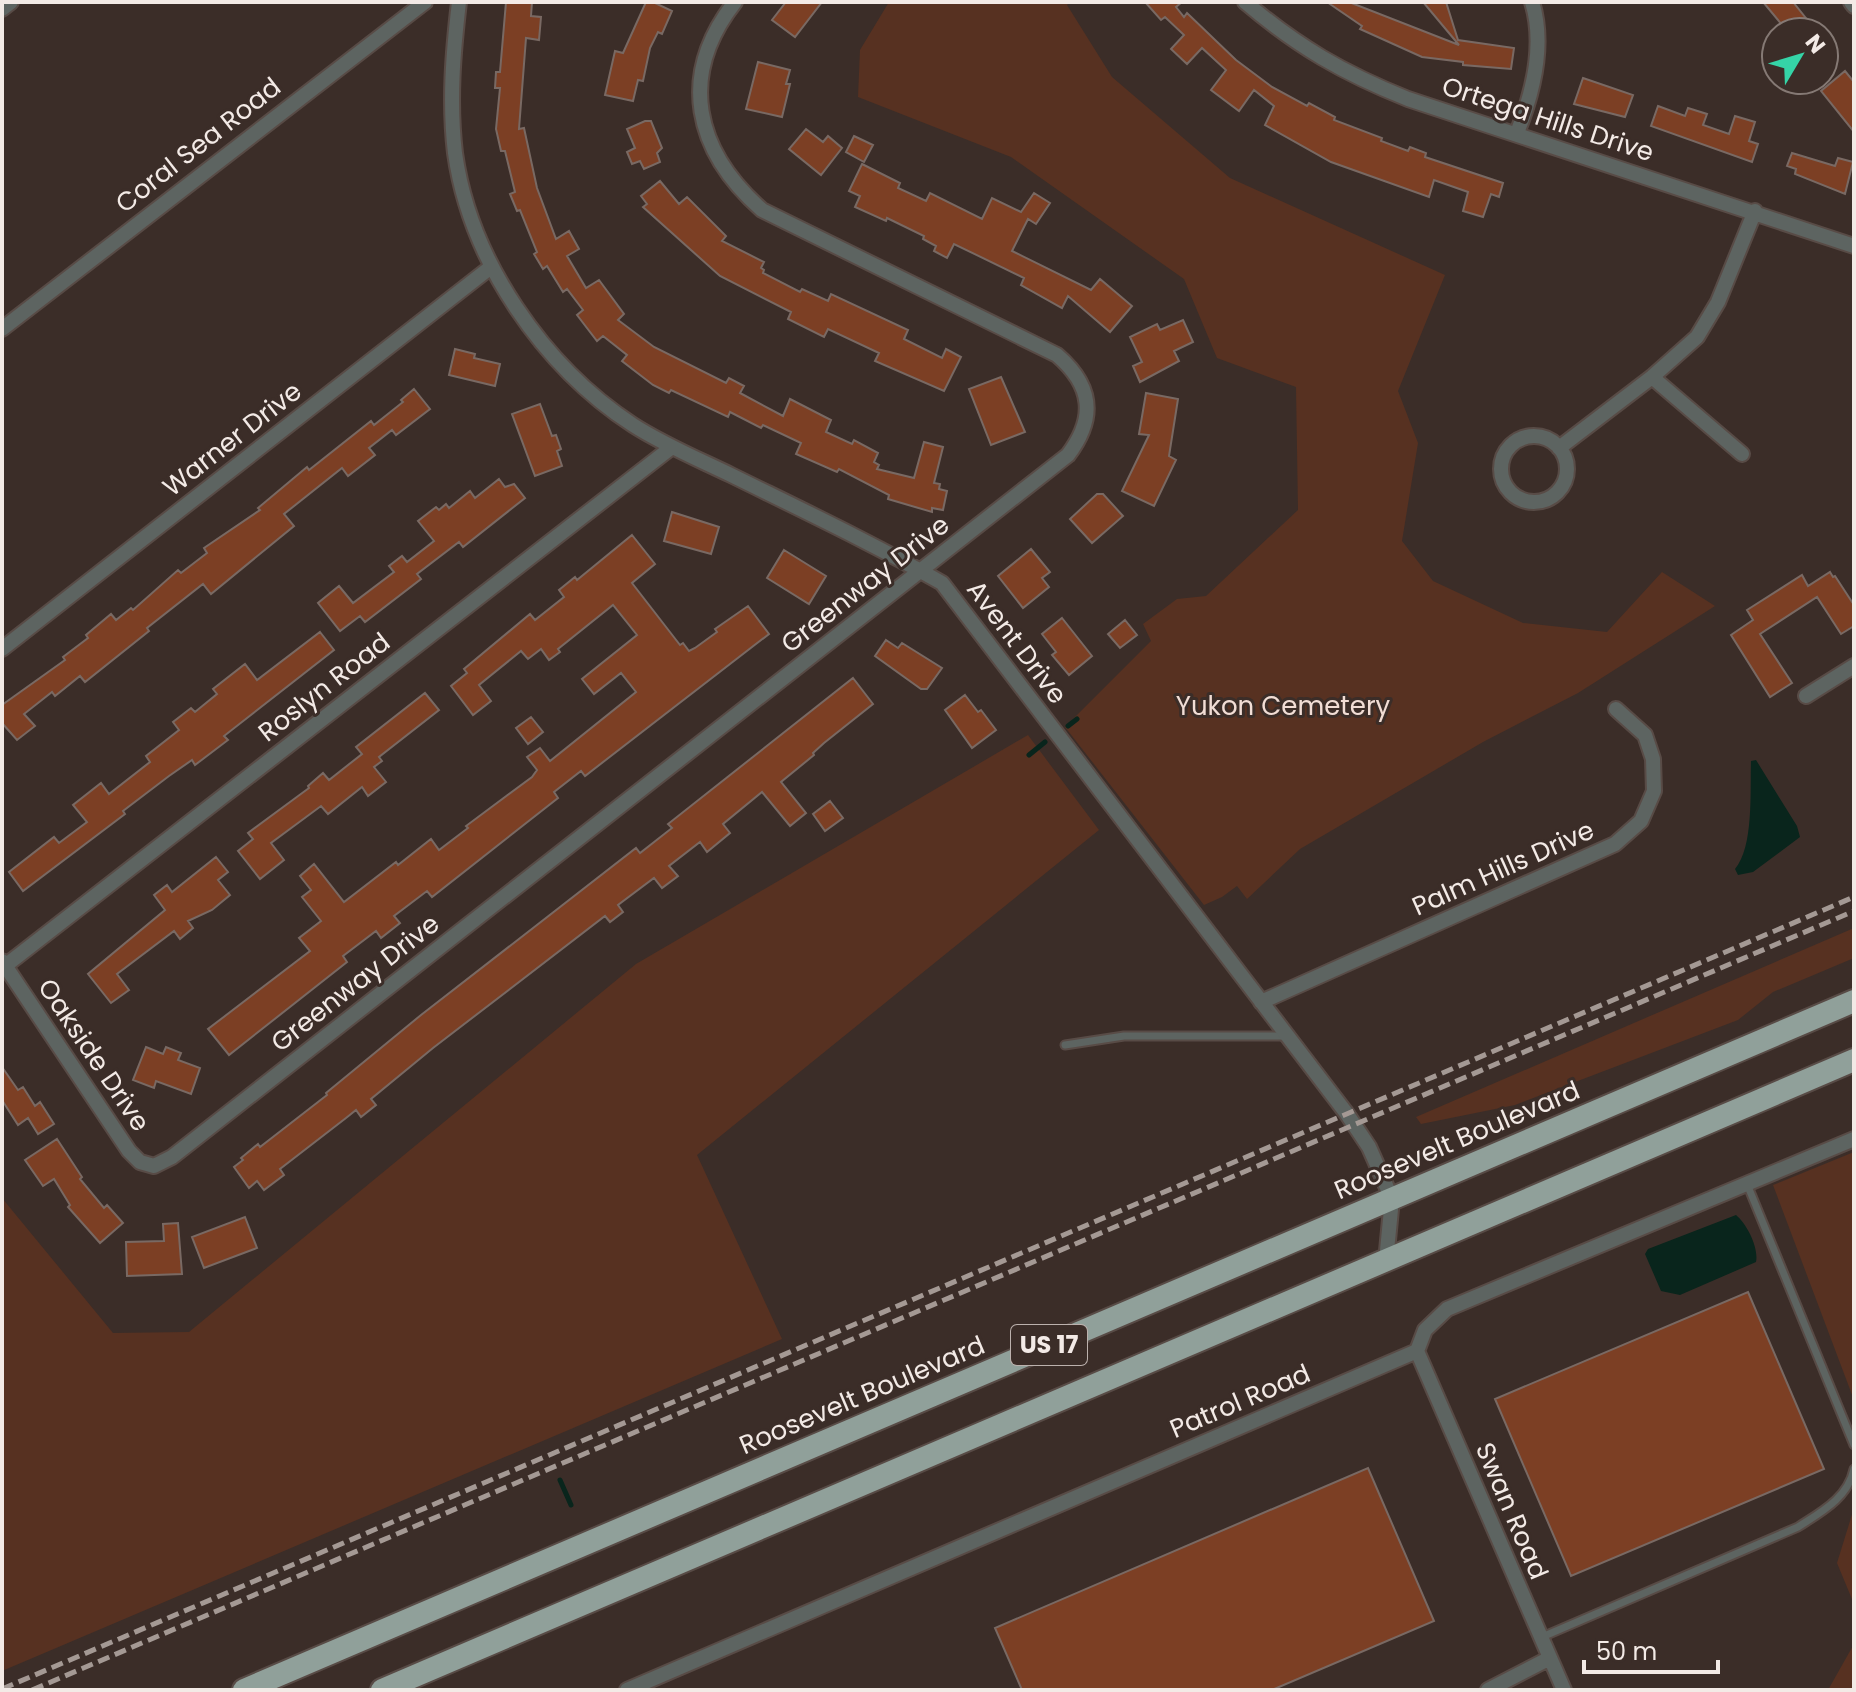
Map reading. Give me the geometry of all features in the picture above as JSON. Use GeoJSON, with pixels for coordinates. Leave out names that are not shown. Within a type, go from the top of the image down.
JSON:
{"type":"FeatureCollection","features":[{"type":"Feature","properties":{"kind":"highway","name":"Roosevelt Boulevard"},"geometry":{"type":"LineString","coordinates":[[244,1690],[1854,1001]]}},
{"type":"Feature","properties":{"kind":"highway","name":"US 17"},"geometry":{"type":"LineString","coordinates":[[382,1690],[1854,1060]]}},
{"type":"Feature","properties":{"kind":"street"},"geometry":{"type":"LineString","coordinates":[[2,9],[11,2]]}},
{"type":"Feature","properties":{"kind":"street","name":"Coral Sea Road"},"geometry":{"type":"LineString","coordinates":[[2,329],[425,2]]}},
{"type":"Feature","properties":{"kind":"street","name":"Avent Drive"},"geometry":{"type":"LineString","coordinates":[[459,2],[451,74],[456,156],[467,201],[491,267],[522,318],[577,381],[635,426],[942,583],[1369,1147],[1392,1199],[1386,1261]]}},
{"type":"Feature","properties":{"kind":"street","name":"Greenway Drive"},"geometry":{"type":"LineString","coordinates":[[154,1166],[172,1157],[921,571],[1068,455],[1080,439],[1086,424],[1087,403],[1082,383],[1071,367],[1057,355],[762,210],[738,189],[719,162],[700,101],[701,75],[708,48],[722,18],[735,2]]}},
{"type":"Feature","properties":{"kind":"street","name":"Ortega Hills Drive"},"geometry":{"type":"LineString","coordinates":[[1245,2],[1277,30],[1317,57],[1365,82],[1408,99],[1854,246]]}},
{"type":"Feature","properties":{"kind":"street"},"geometry":{"type":"LineString","coordinates":[[1517,133],[1527,109],[1538,40],[1532,2]]}},
{"type":"Feature","properties":{"kind":"street"},"geometry":{"type":"LineString","coordinates":[[1559,448],[1652,377],[1697,337],[1718,302],[1755,211]]}},
{"type":"Feature","properties":{"kind":"street","name":"Warner Drive"},"geometry":{"type":"LineString","coordinates":[[2,649],[491,267]]}},
{"type":"Feature","properties":{"kind":"street"},"geometry":{"type":"LineString","coordinates":[[1652,377],[1742,454]]}},
{"type":"Feature","properties":{"kind":"street"},"geometry":{"type":"LineString","coordinates":[[1540,437],[1559,448],[1567,468],[1565,478],[1554,495],[1534,502],[1524,500],[1507,488],[1501,467],[1503,456],[1510,446],[1519,440],[1540,437]]}},
{"type":"Feature","properties":{"kind":"street","name":"Roslyn Road"},"geometry":{"type":"LineString","coordinates":[[4,964],[672,447]]}},
{"type":"Feature","properties":{"kind":"street"},"geometry":{"type":"LineString","coordinates":[[1806,696],[1854,666]]}},
{"type":"Feature","properties":{"kind":"street","name":"Palm Hills Drive"},"geometry":{"type":"LineString","coordinates":[[1261,1002],[1615,844],[1641,821],[1654,791],[1653,759],[1645,735],[1616,709]]}},
{"type":"Feature","properties":{"kind":"street","name":"Oakside Drive"},"geometry":{"type":"LineString","coordinates":[[4,964],[129,1151],[140,1162],[154,1166]]}},
{"type":"Feature","properties":{"kind":"street"},"geometry":{"type":"LineString","coordinates":[[1417,1351],[1425,1330],[1447,1309],[1854,1139]]}},
{"type":"Feature","properties":{"kind":"street","name":"Swan Road"},"geometry":{"type":"LineString","coordinates":[[1417,1351],[1564,1690]]}},
{"type":"Feature","properties":{"kind":"street","name":"Patrol Road"},"geometry":{"type":"LineString","coordinates":[[627,1690],[1417,1351]]}},
{"type":"Feature","properties":{"kind":"street"},"geometry":{"type":"LineString","coordinates":[[1488,1690],[1550,1658]]}},
{"type":"Feature","properties":{"kind":"lane"},"geometry":{"type":"LineString","coordinates":[[1065,1045],[1124,1036],[1287,1036]]}},
{"type":"Feature","properties":{"kind":"lane"},"geometry":{"type":"LineString","coordinates":[[1747,1184],[1854,1445]]}},
{"type":"Feature","properties":{"kind":"lane"},"geometry":{"type":"LineString","coordinates":[[1541,1637],[1798,1527],[1843,1494],[1854,1469]]}},
{"type":"Feature","properties":{"kind":"green space","name":"Yukon Cemetery"},"geometry":{"type":"Polygon","coordinates":[[[889,2],[1070,2],[1067,5],[1112,77],[1230,178],[1445,275],[1398,391],[1418,443],[1402,541],[1433,581],[1523,623],[1607,632],[1662,572],[1715,606],[1578,693],[1483,742],[1300,849],[1247,899],[1237,886],[1204,905],[1065,727],[1151,641],[1143,624],[1177,599],[1206,596],[1298,510],[1296,387],[1217,358],[1184,279],[1011,157],[858,97],[860,50],[889,2]]]}},
{"type":"Feature","properties":{"kind":"green space"},"geometry":{"type":"Polygon","coordinates":[[[1028,735],[1099,830],[697,1155],[782,1339],[2,1671],[2,1198],[113,1333],[189,1332],[636,964],[1028,735]]]}},
{"type":"Feature","properties":{"kind":"green space"},"geometry":{"type":"Polygon","coordinates":[[[1854,928],[1854,958],[1773,992],[1738,1020],[1515,1105],[1421,1124],[1416,1117],[1854,928]]]}},
{"type":"Feature","properties":{"kind":"green space"},"geometry":{"type":"Polygon","coordinates":[[[1854,1152],[1854,1400],[1773,1185],[1854,1152]]]}},
{"type":"Feature","properties":{"kind":"green space"},"geometry":{"type":"Polygon","coordinates":[[[1854,1508],[1854,1604],[1837,1563],[1854,1508]]]}},
{"type":"Feature","properties":{"kind":"green space"},"geometry":{"type":"Polygon","coordinates":[[[1854,1644],[1854,1690],[1828,1690],[1854,1644]]]}},
{"type":"Feature","properties":{"kind":"shaded area"},"geometry":{"type":"Polygon","coordinates":[[[1756,760],[1797,826],[1800,837],[1753,872],[1738,875],[1735,869],[1748,833],[1751,761],[1756,760]]]}},
{"type":"Feature","properties":{"kind":"shaded area"},"geometry":{"type":"Polygon","coordinates":[[[1736,1215],[1751,1237],[1756,1262],[1680,1295],[1661,1291],[1645,1254],[1648,1249],[1736,1215]]]}},
{"type":"Feature","properties":{"kind":"building"},"geometry":{"type":"Polygon","coordinates":[[[506,2],[532,2],[531,16],[541,17],[539,40],[526,38],[519,129],[524,128],[537,188],[556,239],[569,231],[579,249],[567,256],[586,288],[599,280],[624,314],[618,320],[654,347],[726,383],[729,378],[744,386],[740,393],[783,416],[790,399],[831,420],[826,432],[852,444],[854,440],[878,453],[874,462],[879,465],[877,469],[914,478],[924,442],[943,447],[934,483],[940,484],[939,489],[947,491],[943,510],[932,508],[932,512],[888,499],[889,495],[839,469],[837,472],[796,454],[801,443],[730,412],[728,417],[671,390],[669,393],[622,361],[627,355],[603,336],[597,341],[577,315],[583,310],[567,289],[563,292],[547,266],[543,269],[534,254],[537,252],[510,194],[515,192],[496,129],[500,88],[495,88],[496,72],[500,72],[506,2]]]}},
{"type":"Feature","properties":{"kind":"building"},"geometry":{"type":"Polygon","coordinates":[[[646,2],[672,11],[662,34],[658,32],[650,48],[643,81],[638,80],[633,101],[605,95],[615,51],[623,53],[646,2]]]}},
{"type":"Feature","properties":{"kind":"building"},"geometry":{"type":"Polygon","coordinates":[[[786,2],[822,2],[795,37],[772,20],[786,2]]]}},
{"type":"Feature","properties":{"kind":"building"},"geometry":{"type":"Polygon","coordinates":[[[1145,2],[1182,2],[1176,7],[1184,17],[1187,13],[1236,60],[1272,87],[1307,106],[1309,103],[1335,117],[1334,120],[1382,138],[1381,141],[1408,151],[1410,147],[1426,153],[1425,157],[1503,183],[1499,197],[1491,194],[1483,217],[1463,211],[1468,192],[1434,180],[1429,197],[1331,162],[1265,125],[1274,106],[1254,90],[1239,111],[1211,90],[1226,70],[1202,48],[1187,64],[1171,49],[1184,35],[1165,17],[1161,20],[1145,2]]]}},
{"type":"Feature","properties":{"kind":"building"},"geometry":{"type":"Polygon","coordinates":[[[1327,2],[1349,2],[1459,45],[1423,2],[1446,2],[1458,40],[1514,48],[1511,69],[1463,65],[1463,62],[1422,57],[1360,29],[1362,26],[1327,2]]]}},
{"type":"Feature","properties":{"kind":"building"},"geometry":{"type":"Polygon","coordinates":[[[1763,2],[1793,2],[1804,16],[1775,16],[1763,2]]]}},
{"type":"Feature","properties":{"kind":"building"},"geometry":{"type":"Polygon","coordinates":[[[758,62],[790,70],[782,117],[746,109],[758,62]]]}},
{"type":"Feature","properties":{"kind":"building"},"geometry":{"type":"Polygon","coordinates":[[[1845,71],[1854,82],[1854,132],[1825,96],[1840,96],[1840,75],[1845,71]]]}},
{"type":"Feature","properties":{"kind":"building"},"geometry":{"type":"Polygon","coordinates":[[[1583,78],[1633,95],[1625,117],[1574,104],[1583,78]]]}},
{"type":"Feature","properties":{"kind":"building"},"geometry":{"type":"Polygon","coordinates":[[[1658,106],[1685,116],[1688,108],[1707,114],[1703,125],[1729,134],[1735,116],[1755,122],[1749,141],[1758,144],[1752,162],[1651,126],[1658,106]]]}},
{"type":"Feature","properties":{"kind":"building"},"geometry":{"type":"Polygon","coordinates":[[[651,121],[662,148],[657,153],[660,162],[644,169],[640,161],[632,164],[627,152],[635,148],[627,129],[651,121]]]}},
{"type":"Feature","properties":{"kind":"building"},"geometry":{"type":"Polygon","coordinates":[[[806,129],[823,142],[828,136],[842,148],[821,175],[789,149],[806,129]]]}},
{"type":"Feature","properties":{"kind":"building"},"geometry":{"type":"Polygon","coordinates":[[[854,136],[873,145],[864,162],[846,152],[854,136]]]}},
{"type":"Feature","properties":{"kind":"building"},"geometry":{"type":"Polygon","coordinates":[[[1792,153],[1835,166],[1838,158],[1853,162],[1845,194],[1795,174],[1796,169],[1787,166],[1792,153]]]}},
{"type":"Feature","properties":{"kind":"building"},"geometry":{"type":"Polygon","coordinates":[[[862,164],[900,183],[898,188],[926,201],[930,193],[982,219],[992,198],[1021,212],[1034,193],[1050,203],[1036,224],[1028,219],[1012,251],[1091,290],[1100,279],[1132,306],[1110,332],[1068,296],[1062,308],[1021,285],[1024,278],[954,244],[947,258],[934,251],[936,246],[923,239],[924,236],[855,207],[860,196],[849,191],[862,164]]]}},
{"type":"Feature","properties":{"kind":"building"},"geometry":{"type":"Polygon","coordinates":[[[660,181],[679,204],[687,197],[726,236],[722,241],[764,262],[761,268],[763,273],[800,292],[802,289],[828,301],[831,294],[908,330],[904,339],[942,358],[946,349],[961,357],[944,391],[875,361],[879,353],[828,329],[824,337],[788,319],[791,312],[720,276],[643,207],[647,204],[641,196],[660,181]]]}},
{"type":"Feature","properties":{"kind":"building"},"geometry":{"type":"Polygon","coordinates":[[[1183,320],[1193,342],[1174,351],[1179,361],[1140,382],[1133,366],[1142,362],[1130,337],[1157,324],[1160,330],[1183,320]]]}},
{"type":"Feature","properties":{"kind":"building"},"geometry":{"type":"Polygon","coordinates":[[[455,349],[475,354],[474,358],[500,364],[495,386],[449,375],[455,349]]]}},
{"type":"Feature","properties":{"kind":"building"},"geometry":{"type":"Polygon","coordinates":[[[1001,377],[1025,432],[991,445],[969,389],[1001,377]]]}},
{"type":"Feature","properties":{"kind":"building"},"geometry":{"type":"Polygon","coordinates":[[[414,389],[430,409],[396,435],[392,430],[369,448],[375,455],[348,476],[342,468],[284,514],[294,526],[211,594],[203,584],[85,682],[80,676],[55,696],[52,692],[24,714],[35,726],[17,740],[2,723],[2,705],[65,660],[63,657],[88,638],[86,635],[111,614],[116,620],[131,608],[133,610],[178,570],[181,573],[207,553],[204,548],[260,510],[258,508],[307,467],[309,470],[371,421],[374,425],[414,389]]]}},
{"type":"Feature","properties":{"kind":"building"},"geometry":{"type":"Polygon","coordinates":[[[1146,393],[1178,399],[1169,456],[1176,460],[1154,506],[1122,491],[1149,435],[1139,434],[1146,393]]]}},
{"type":"Feature","properties":{"kind":"building"},"geometry":{"type":"Polygon","coordinates":[[[540,404],[552,436],[556,435],[561,449],[557,451],[562,466],[535,476],[512,414],[540,404]]]}},
{"type":"Feature","properties":{"kind":"building"},"geometry":{"type":"Polygon","coordinates":[[[499,479],[505,487],[514,484],[525,498],[463,547],[459,542],[417,574],[421,579],[365,622],[360,616],[340,631],[318,603],[339,586],[353,603],[394,572],[389,566],[402,556],[407,562],[434,541],[418,521],[436,507],[439,510],[446,504],[449,508],[470,491],[475,498],[499,479]]]}},
{"type":"Feature","properties":{"kind":"building"},"geometry":{"type":"Polygon","coordinates":[[[1097,494],[1103,494],[1123,516],[1092,543],[1070,519],[1097,494]]]}},
{"type":"Feature","properties":{"kind":"building"},"geometry":{"type":"Polygon","coordinates":[[[672,512],[719,527],[711,554],[664,541],[672,512]]]}},
{"type":"Feature","properties":{"kind":"building"},"geometry":{"type":"Polygon","coordinates":[[[632,535],[655,564],[632,583],[680,645],[683,643],[689,651],[695,648],[717,632],[715,629],[748,606],[769,634],[585,776],[581,771],[554,792],[558,798],[432,897],[427,891],[394,916],[400,923],[381,938],[376,931],[343,956],[347,962],[229,1055],[208,1029],[310,951],[299,938],[321,921],[302,897],[311,890],[300,876],[314,864],[344,902],[431,839],[439,850],[532,777],[537,770],[527,757],[540,748],[550,761],[636,692],[621,673],[594,694],[582,679],[637,635],[613,605],[558,649],[560,652],[549,660],[541,649],[528,659],[521,651],[479,685],[491,701],[473,715],[451,686],[467,673],[464,669],[530,614],[535,620],[564,597],[559,590],[575,577],[577,580],[632,535]]]}},
{"type":"Feature","properties":{"kind":"building"},"geometry":{"type":"Polygon","coordinates":[[[1031,549],[1050,572],[1042,578],[1049,587],[1023,608],[998,576],[1031,549]]]}},
{"type":"Feature","properties":{"kind":"building"},"geometry":{"type":"Polygon","coordinates":[[[784,550],[826,576],[809,604],[767,578],[784,550]]]}},
{"type":"Feature","properties":{"kind":"building"},"geometry":{"type":"Polygon","coordinates":[[[1830,572],[1854,605],[1854,626],[1841,634],[1817,597],[1760,634],[1792,683],[1770,697],[1731,635],[1753,620],[1747,610],[1802,575],[1808,586],[1830,572]]]}},
{"type":"Feature","properties":{"kind":"building"},"geometry":{"type":"Polygon","coordinates":[[[1062,618],[1092,656],[1069,675],[1052,655],[1056,652],[1042,634],[1062,618]]]}},
{"type":"Feature","properties":{"kind":"building"},"geometry":{"type":"Polygon","coordinates":[[[1125,620],[1137,635],[1120,648],[1108,634],[1125,620]]]}},
{"type":"Feature","properties":{"kind":"building"},"geometry":{"type":"Polygon","coordinates":[[[320,632],[334,650],[224,736],[228,740],[195,765],[192,760],[169,776],[123,811],[125,814],[23,891],[9,872],[54,837],[59,843],[87,822],[73,805],[101,783],[109,794],[150,762],[146,756],[179,730],[173,722],[191,708],[195,712],[217,694],[213,689],[245,664],[257,680],[320,632]]]}},
{"type":"Feature","properties":{"kind":"building"},"geometry":{"type":"Polygon","coordinates":[[[886,640],[898,648],[902,643],[942,668],[927,689],[921,689],[875,656],[886,640]]]}},
{"type":"Feature","properties":{"kind":"building"},"geometry":{"type":"Polygon","coordinates":[[[853,678],[873,704],[781,782],[806,813],[790,826],[762,792],[723,824],[730,833],[707,852],[700,842],[669,866],[678,876],[662,888],[654,878],[618,905],[623,912],[610,922],[605,916],[433,1048],[371,1099],[376,1105],[361,1117],[356,1110],[280,1169],[284,1175],[264,1190],[257,1181],[249,1188],[234,1167],[243,1160],[241,1158],[327,1095],[421,1015],[636,848],[640,853],[672,828],[668,824],[853,678]]]}},
{"type":"Feature","properties":{"kind":"building"},"geometry":{"type":"Polygon","coordinates":[[[425,693],[439,710],[379,757],[382,761],[374,767],[386,782],[368,796],[362,787],[328,814],[321,806],[271,843],[284,860],[260,879],[238,851],[253,839],[248,833],[309,788],[323,773],[329,780],[362,754],[356,747],[425,693]]]}},
{"type":"Feature","properties":{"kind":"building"},"geometry":{"type":"Polygon","coordinates":[[[965,695],[996,730],[972,748],[945,710],[965,695]]]}},
{"type":"Feature","properties":{"kind":"building"},"geometry":{"type":"Polygon","coordinates":[[[531,717],[543,732],[528,744],[516,728],[531,717]]]}},
{"type":"Feature","properties":{"kind":"building"},"geometry":{"type":"Polygon","coordinates":[[[830,801],[843,818],[825,831],[813,814],[830,801]]]}},
{"type":"Feature","properties":{"kind":"building"},"geometry":{"type":"Polygon","coordinates":[[[216,857],[228,872],[218,880],[230,895],[212,910],[188,921],[193,928],[180,939],[174,931],[117,974],[129,990],[111,1003],[88,974],[165,910],[154,895],[167,885],[172,892],[216,857]]]}},
{"type":"Feature","properties":{"kind":"building"},"geometry":{"type":"Polygon","coordinates":[[[146,1047],[163,1054],[166,1047],[181,1053],[178,1060],[200,1068],[191,1094],[156,1081],[154,1088],[133,1080],[146,1047]]]}},
{"type":"Feature","properties":{"kind":"building"},"geometry":{"type":"Polygon","coordinates":[[[2,1067],[18,1090],[23,1087],[35,1106],[40,1102],[54,1124],[38,1134],[28,1118],[18,1125],[2,1100],[2,1067]]]}},
{"type":"Feature","properties":{"kind":"building"},"geometry":{"type":"Polygon","coordinates":[[[57,1139],[82,1177],[80,1179],[104,1208],[107,1205],[123,1223],[100,1243],[68,1207],[70,1205],[54,1179],[43,1186],[25,1160],[57,1139]]]}},
{"type":"Feature","properties":{"kind":"building"},"geometry":{"type":"Polygon","coordinates":[[[245,1217],[257,1248],[204,1268],[192,1237],[245,1217]]]}},
{"type":"Feature","properties":{"kind":"building"},"geometry":{"type":"Polygon","coordinates":[[[178,1223],[182,1274],[127,1276],[126,1242],[164,1241],[163,1224],[178,1223]]]}},
{"type":"Feature","properties":{"kind":"building"},"geometry":{"type":"Polygon","coordinates":[[[1748,1292],[1824,1469],[1571,1576],[1495,1399],[1748,1292]]]}},
{"type":"Feature","properties":{"kind":"building"},"geometry":{"type":"Polygon","coordinates":[[[1368,1468],[1434,1621],[1272,1690],[1022,1690],[995,1628],[1368,1468]]]}},
{"type":"Feature","properties":{"kind":"waterway"},"geometry":{"type":"LineString","coordinates":[[1068,726],[1077,719]]}},
{"type":"Feature","properties":{"kind":"waterway"},"geometry":{"type":"LineString","coordinates":[[1029,755],[1045,742]]}},
{"type":"Feature","properties":{"kind":"waterway"},"geometry":{"type":"LineString","coordinates":[[560,1480],[571,1505]]}},
{"type":"Feature","properties":{"kind":"railway"},"geometry":{"type":"LineString","coordinates":[[2,1689],[1854,897]]}},
{"type":"Feature","properties":{"kind":"railway"},"geometry":{"type":"LineString","coordinates":[[32,1690],[1854,911]]}}]}
